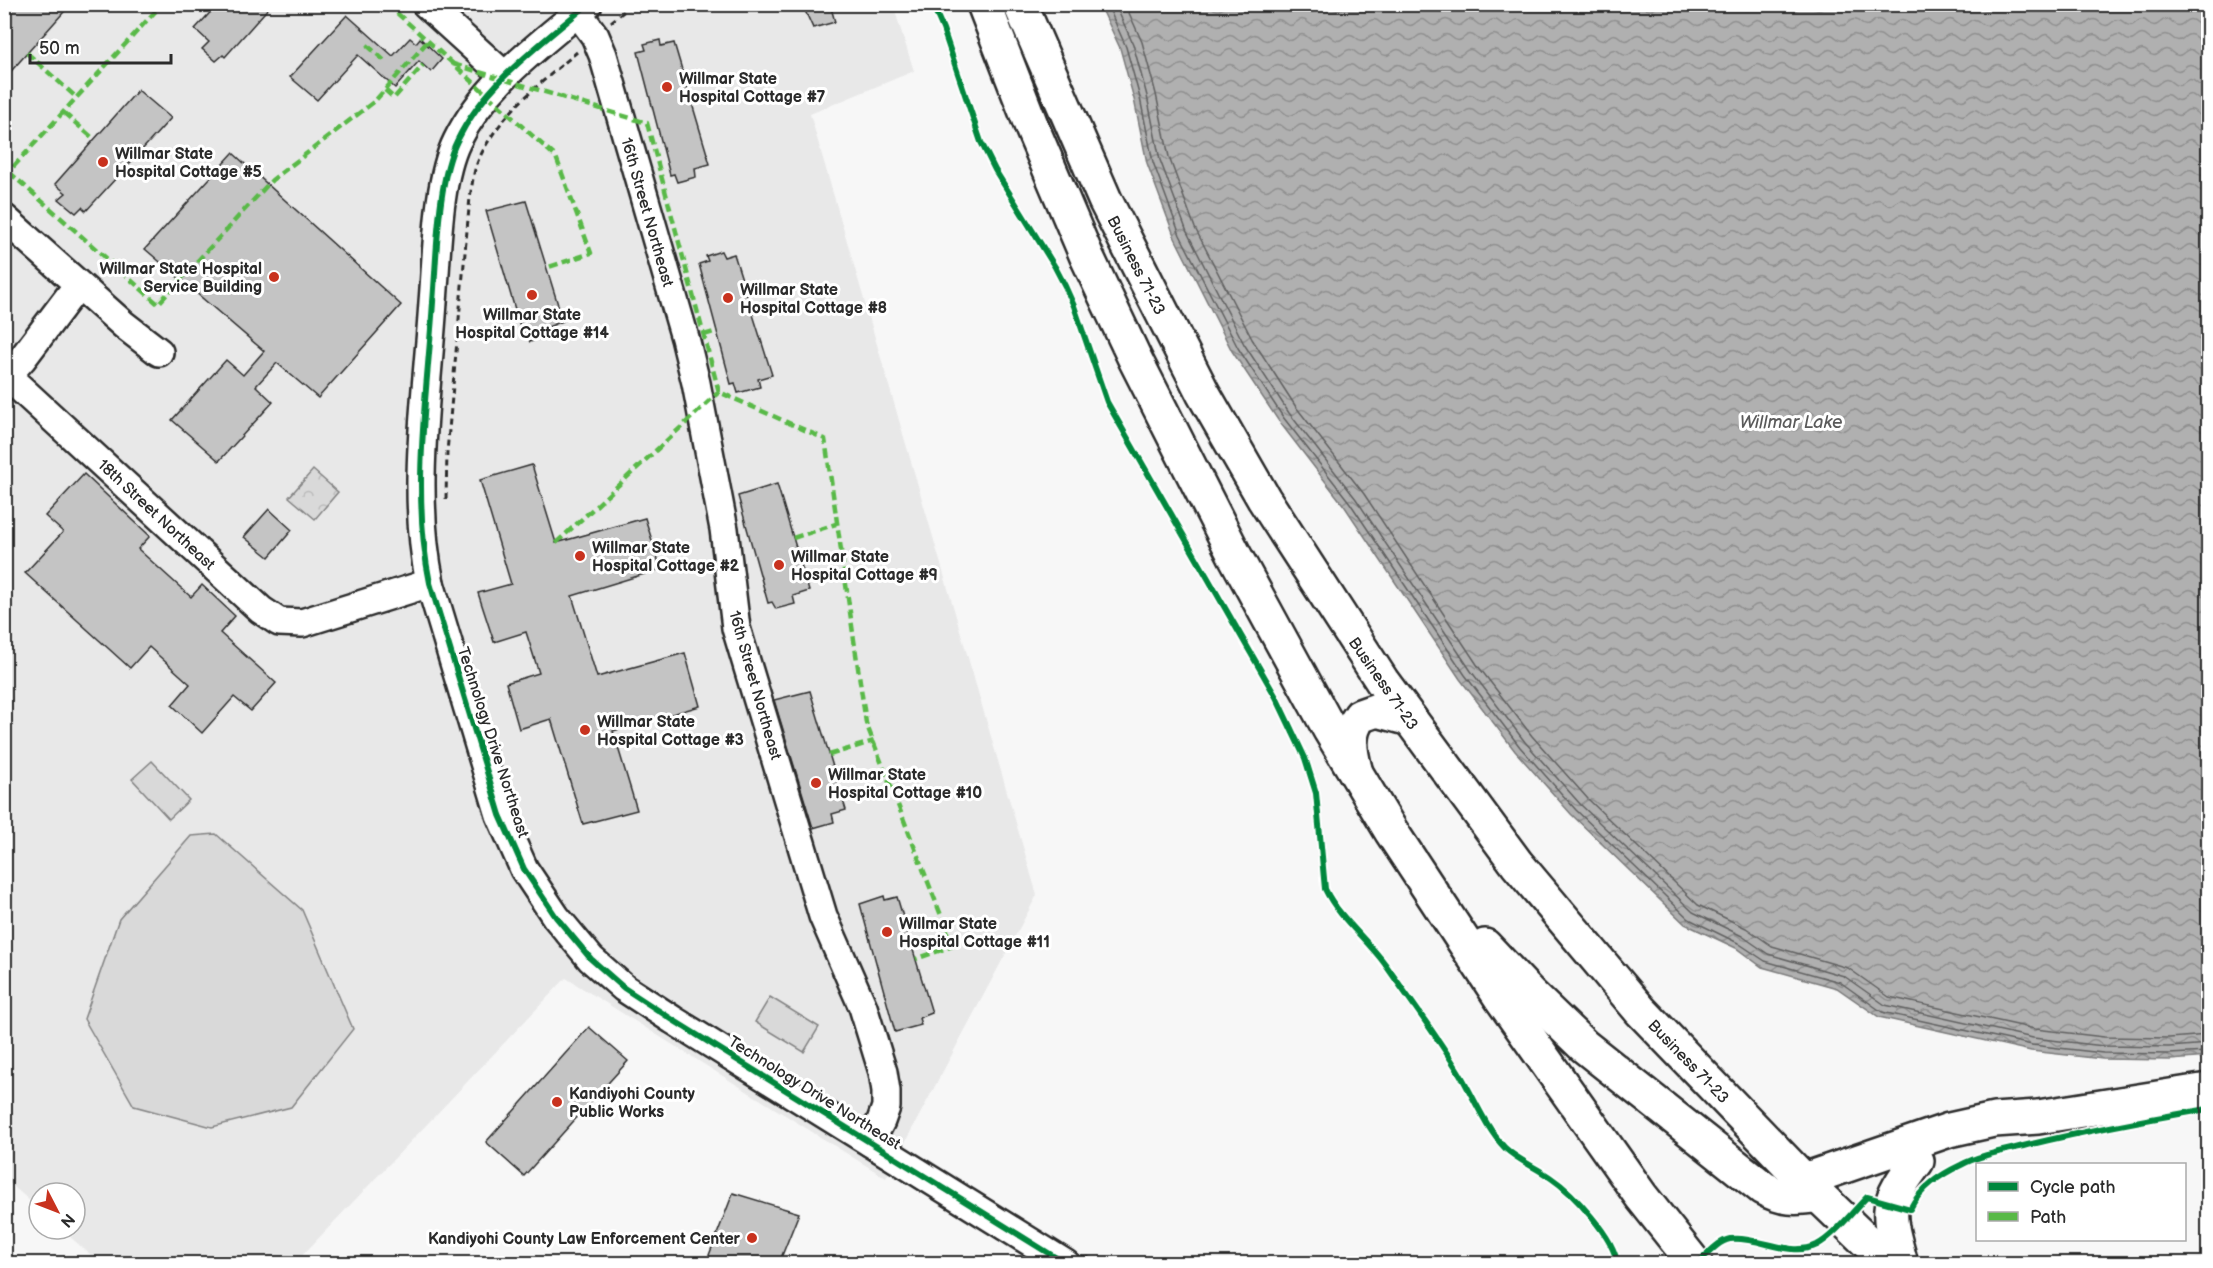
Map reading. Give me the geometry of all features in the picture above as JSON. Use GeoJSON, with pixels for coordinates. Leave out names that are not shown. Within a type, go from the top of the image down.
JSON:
{"type":"FeatureCollection","features":[{"type":"Feature","properties":{"kind":"main road"},"geometry":{"type":"LineString","coordinates":[[984,4],[1033,130],[1135,359],[1292,663],[1357,777],[1391,831],[1544,1061],[1641,1196],[1668,1249],[1695,1263]]}},
{"type":"Feature","properties":{"kind":"main road","name":"Business 71-23"},"geometry":{"type":"LineString","coordinates":[[1020,4],[1105,200],[1203,393],[1264,499],[1376,673],[1517,864],[1571,930],[1672,1044],[1811,1187],[1890,1263]]}},
{"type":"Feature","properties":{"kind":"main road"},"geometry":{"type":"LineString","coordinates":[[1357,777],[1350,745],[1352,728],[1360,716],[1377,710],[1410,719]]}},
{"type":"Feature","properties":{"kind":"main road"},"geometry":{"type":"LineString","coordinates":[[1391,831],[1471,930],[1531,995],[1584,1046],[1762,1188],[1785,1198],[1798,1199],[1811,1187],[1949,1130],[1994,1120],[2038,1117],[2208,1090]]}},
{"type":"Feature","properties":{"kind":"main road"},"geometry":{"type":"LineString","coordinates":[[1811,1187],[1842,1189],[2038,1117]]}},
{"type":"Feature","properties":{"kind":"main road"},"geometry":{"type":"LineString","coordinates":[[1901,1263],[1890,1212],[1895,1193],[1917,1161]]}},
{"type":"Feature","properties":{"kind":"street"},"geometry":{"type":"LineString","coordinates":[[426,4],[504,75]]}},
{"type":"Feature","properties":{"kind":"street","name":"Technology Drive Northeast"},"geometry":{"type":"LineString","coordinates":[[583,9],[504,75],[477,106],[456,142],[449,162],[439,230],[420,494],[423,547],[429,583],[504,826],[531,882],[562,925],[605,972],[645,1002],[870,1142],[1072,1257]]}},
{"type":"Feature","properties":{"kind":"street","name":"16th Street Northeast"},"geometry":{"type":"LineString","coordinates":[[583,9],[603,55],[696,383],[724,529],[736,628],[824,916],[863,1007],[883,1072],[886,1107],[870,1142]]}},
{"type":"Feature","properties":{"kind":"street"},"geometry":{"type":"LineString","coordinates":[[4,218],[124,325],[159,352]]}},
{"type":"Feature","properties":{"kind":"street","name":"18th Street Northeast"},"geometry":{"type":"LineString","coordinates":[[78,285],[7,376],[261,610],[279,622],[302,623],[429,583]]}},
{"type":"Feature","properties":{"kind":"path"},"geometry":{"type":"LineString","coordinates":[[446,507],[447,452],[470,197],[476,167],[488,142],[520,102],[633,4]]}},
{"type":"Feature","properties":{"kind":"path"},"geometry":{"type":"LineString","coordinates":[[1072,1257],[1098,1263]]}},
{"type":"Feature","properties":{"kind":"shaded area"},"geometry":{"type":"Polygon","coordinates":[[[5,5],[893,5],[914,71],[810,114],[1037,895],[886,1178],[566,978],[295,1263],[100,1263],[75,1241],[87,1241],[87,1181],[27,1181],[27,1198],[5,1179],[5,5]]]}},
{"type":"Feature","properties":{"kind":"green space"},"geometry":{"type":"Polygon","coordinates":[[[313,470],[338,492],[315,519],[289,497],[313,470]]]}},
{"type":"Feature","properties":{"kind":"green space"},"geometry":{"type":"Polygon","coordinates":[[[152,761],[189,800],[169,819],[132,779],[152,761]]]}},
{"type":"Feature","properties":{"kind":"green space"},"geometry":{"type":"Polygon","coordinates":[[[216,834],[302,910],[353,1029],[291,1107],[212,1127],[134,1106],[84,1019],[119,919],[191,836],[216,834]]]}},
{"type":"Feature","properties":{"kind":"green space"},"geometry":{"type":"Polygon","coordinates":[[[770,997],[819,1027],[804,1052],[755,1022],[770,997]]]}},
{"type":"Feature","properties":{"kind":"water","name":"Willmar Lake"},"geometry":{"type":"Polygon","coordinates":[[[1100,5],[2208,5],[2208,1057],[2170,1060],[2103,1059],[2031,1051],[1879,1017],[1837,988],[1762,967],[1736,948],[1685,924],[1571,814],[1515,751],[1460,679],[1345,507],[1278,420],[1232,351],[1175,238],[1147,163],[1134,99],[1120,48],[1100,5]]]}},
{"type":"Feature","properties":{"kind":"building"},"geometry":{"type":"Polygon","coordinates":[[[4,4],[71,4],[4,79],[4,4]]]}},
{"type":"Feature","properties":{"kind":"building"},"geometry":{"type":"Polygon","coordinates":[[[218,4],[272,4],[225,57],[223,55],[216,61],[202,49],[209,42],[195,29],[218,4]]]}},
{"type":"Feature","properties":{"kind":"building"},"geometry":{"type":"Polygon","coordinates":[[[802,4],[830,4],[835,22],[813,28],[802,4]]]}},
{"type":"Feature","properties":{"kind":"building"},"geometry":{"type":"Polygon","coordinates":[[[347,15],[393,56],[410,38],[416,43],[420,38],[442,59],[431,72],[419,61],[395,88],[358,55],[317,100],[290,77],[347,15]]]}},
{"type":"Feature","properties":{"kind":"building","name":"Willmar State Hospital Cottage #7"},"geometry":{"type":"Polygon","coordinates":[[[660,40],[661,46],[674,43],[710,164],[695,168],[696,177],[677,182],[674,174],[670,175],[638,52],[646,50],[644,44],[660,40]]]}},
{"type":"Feature","properties":{"kind":"building","name":"Willmar State Hospital Cottage #5"},"geometry":{"type":"Polygon","coordinates":[[[138,90],[171,118],[86,211],[82,207],[76,213],[59,199],[66,193],[55,184],[138,90]]]}},
{"type":"Feature","properties":{"kind":"building","name":"Willmar State Hospital Service Building"},"geometry":{"type":"Polygon","coordinates":[[[233,153],[401,305],[318,398],[277,363],[256,386],[273,402],[219,461],[172,420],[226,360],[243,375],[264,351],[145,249],[233,153]]]}},
{"type":"Feature","properties":{"kind":"building","name":"Willmar State Hospital Cottage #14"},"geometry":{"type":"Polygon","coordinates":[[[526,201],[563,321],[548,327],[550,335],[530,342],[526,332],[522,333],[486,211],[526,201]]]}},
{"type":"Feature","properties":{"kind":"building","name":"Willmar State Hospital Cottage #8"},"geometry":{"type":"Polygon","coordinates":[[[721,251],[724,257],[734,254],[772,375],[758,379],[760,387],[738,393],[735,383],[731,384],[699,264],[708,261],[706,256],[721,251]]]}},
{"type":"Feature","properties":{"kind":"building"},"geometry":{"type":"Polygon","coordinates":[[[532,465],[556,543],[645,518],[661,569],[572,596],[597,677],[685,653],[700,706],[613,731],[637,810],[583,824],[551,719],[519,729],[506,683],[539,673],[526,632],[494,642],[478,593],[511,584],[480,480],[532,465]]]}},
{"type":"Feature","properties":{"kind":"building"},"geometry":{"type":"Polygon","coordinates":[[[84,474],[150,536],[138,549],[191,597],[202,585],[235,616],[220,633],[276,683],[251,711],[234,697],[202,733],[172,705],[190,684],[149,647],[130,668],[25,573],[63,532],[45,516],[84,474]]]}},
{"type":"Feature","properties":{"kind":"building","name":"Willmar State Hospital Cottage #9"},"geometry":{"type":"Polygon","coordinates":[[[777,484],[809,591],[793,596],[795,604],[776,609],[772,602],[768,603],[738,496],[777,484]]]}},
{"type":"Feature","properties":{"kind":"building"},"geometry":{"type":"Polygon","coordinates":[[[269,509],[292,530],[269,557],[244,537],[269,509]]]}},
{"type":"Feature","properties":{"kind":"building","name":"Willmar State Hospital Cottage #10"},"geometry":{"type":"Polygon","coordinates":[[[810,691],[846,810],[832,814],[834,822],[813,828],[774,700],[810,691]]]}},
{"type":"Feature","properties":{"kind":"building","name":"Willmar State Hospital Cottage #11"},"geometry":{"type":"Polygon","coordinates":[[[884,896],[885,900],[897,897],[932,1013],[919,1018],[921,1025],[895,1032],[860,904],[884,896]]]}},
{"type":"Feature","properties":{"kind":"building","name":"Kandiyohi County Public Works"},"geometry":{"type":"Polygon","coordinates":[[[589,1027],[628,1061],[524,1176],[486,1142],[589,1027]]]}},
{"type":"Feature","properties":{"kind":"building","name":"Kandiyohi County Law Enforcement Center"},"geometry":{"type":"Polygon","coordinates":[[[733,1193],[799,1213],[779,1263],[706,1263],[733,1193]]]}},
{"type":"Feature","properties":{"kind":"marked path"},"geometry":{"type":"LineString","coordinates":[[4,177],[162,4]]}},
{"type":"Feature","properties":{"kind":"marked path"},"geometry":{"type":"LineString","coordinates":[[387,4],[556,157],[591,253],[546,268]]}},
{"type":"Feature","properties":{"kind":"marked path"},"geometry":{"type":"LineString","coordinates":[[9,172],[158,304],[272,180],[375,101],[428,41]]}},
{"type":"Feature","properties":{"kind":"marked path"},"geometry":{"type":"LineString","coordinates":[[367,45],[387,63]]}},
{"type":"Feature","properties":{"kind":"marked path"},"geometry":{"type":"LineString","coordinates":[[27,53],[77,98]]}},
{"type":"Feature","properties":{"kind":"marked path"},"geometry":{"type":"LineString","coordinates":[[453,64],[647,123],[719,392],[825,439],[866,723],[953,946],[916,959]]}},
{"type":"Feature","properties":{"kind":"marked path"},"geometry":{"type":"LineString","coordinates":[[385,90],[394,98],[423,65]]}},
{"type":"Feature","properties":{"kind":"marked path"},"geometry":{"type":"LineString","coordinates":[[64,113],[94,139]]}},
{"type":"Feature","properties":{"kind":"marked path"},"geometry":{"type":"LineString","coordinates":[[704,335],[717,331]]}},
{"type":"Feature","properties":{"kind":"marked path"},"geometry":{"type":"LineString","coordinates":[[556,543],[719,392]]}},
{"type":"Feature","properties":{"kind":"marked path"},"geometry":{"type":"LineString","coordinates":[[793,538],[836,524]]}},
{"type":"Feature","properties":{"kind":"marked path"},"geometry":{"type":"LineString","coordinates":[[829,755],[874,741]]}},
{"type":"Feature","properties":{"kind":"cycle path"},"geometry":{"type":"LineString","coordinates":[[588,4],[515,66],[498,83],[469,120],[450,158],[439,219],[422,443],[424,549],[430,583],[500,815],[524,869],[556,917],[591,959],[624,988],[1066,1264]]}},
{"type":"Feature","properties":{"kind":"cycle path"},"geometry":{"type":"LineString","coordinates":[[932,4],[943,29],[981,142],[995,170],[1065,286],[1107,402],[1276,697],[1305,758],[1316,793],[1325,889],[1345,919],[1385,964],[1433,1032],[1498,1140],[1510,1153],[1545,1174],[1581,1205],[1609,1242],[1617,1264]]}},
{"type":"Feature","properties":{"kind":"cycle path"},"geometry":{"type":"LineString","coordinates":[[1697,1264],[1717,1246],[1730,1239],[1752,1240],[1796,1249],[1817,1245],[1837,1230],[1867,1197],[1910,1209],[1925,1188],[1939,1178],[1969,1161],[1987,1155],[2098,1129],[2208,1109]]}},
{"type":"Feature","properties":{"kind":"place","name":"Willmar State Hospital Cottage #7"},"geometry":{"type":"Point","coordinates":[667,87]}},
{"type":"Feature","properties":{"kind":"place","name":"Willmar State Hospital Cottage #5"},"geometry":{"type":"Point","coordinates":[103,162]}},
{"type":"Feature","properties":{"kind":"place","name":"Willmar State Hospital Service Building"},"geometry":{"type":"Point","coordinates":[274,277]}},
{"type":"Feature","properties":{"kind":"place","name":"Willmar State Hospital Cottage #14"},"geometry":{"type":"Point","coordinates":[532,295]}},
{"type":"Feature","properties":{"kind":"place","name":"Willmar State Hospital Cottage #8"},"geometry":{"type":"Point","coordinates":[728,298]}},
{"type":"Feature","properties":{"kind":"place","name":"Willmar State Hospital Cottage #2"},"geometry":{"type":"Point","coordinates":[580,556]}},
{"type":"Feature","properties":{"kind":"place","name":"Willmar State Hospital Cottage #9"},"geometry":{"type":"Point","coordinates":[779,565]}},
{"type":"Feature","properties":{"kind":"place","name":"Willmar State Hospital Cottage #3"},"geometry":{"type":"Point","coordinates":[585,730]}},
{"type":"Feature","properties":{"kind":"place","name":"Willmar State Hospital Cottage #10"},"geometry":{"type":"Point","coordinates":[816,783]}},
{"type":"Feature","properties":{"kind":"place","name":"Willmar State Hospital Cottage #11"},"geometry":{"type":"Point","coordinates":[887,932]}},
{"type":"Feature","properties":{"kind":"place","name":"Kandiyohi County Public Works"},"geometry":{"type":"Point","coordinates":[557,1102]}},
{"type":"Feature","properties":{"kind":"place","name":"Kandiyohi County Law Enforcement Center"},"geometry":{"type":"Point","coordinates":[752,1238]}}]}
